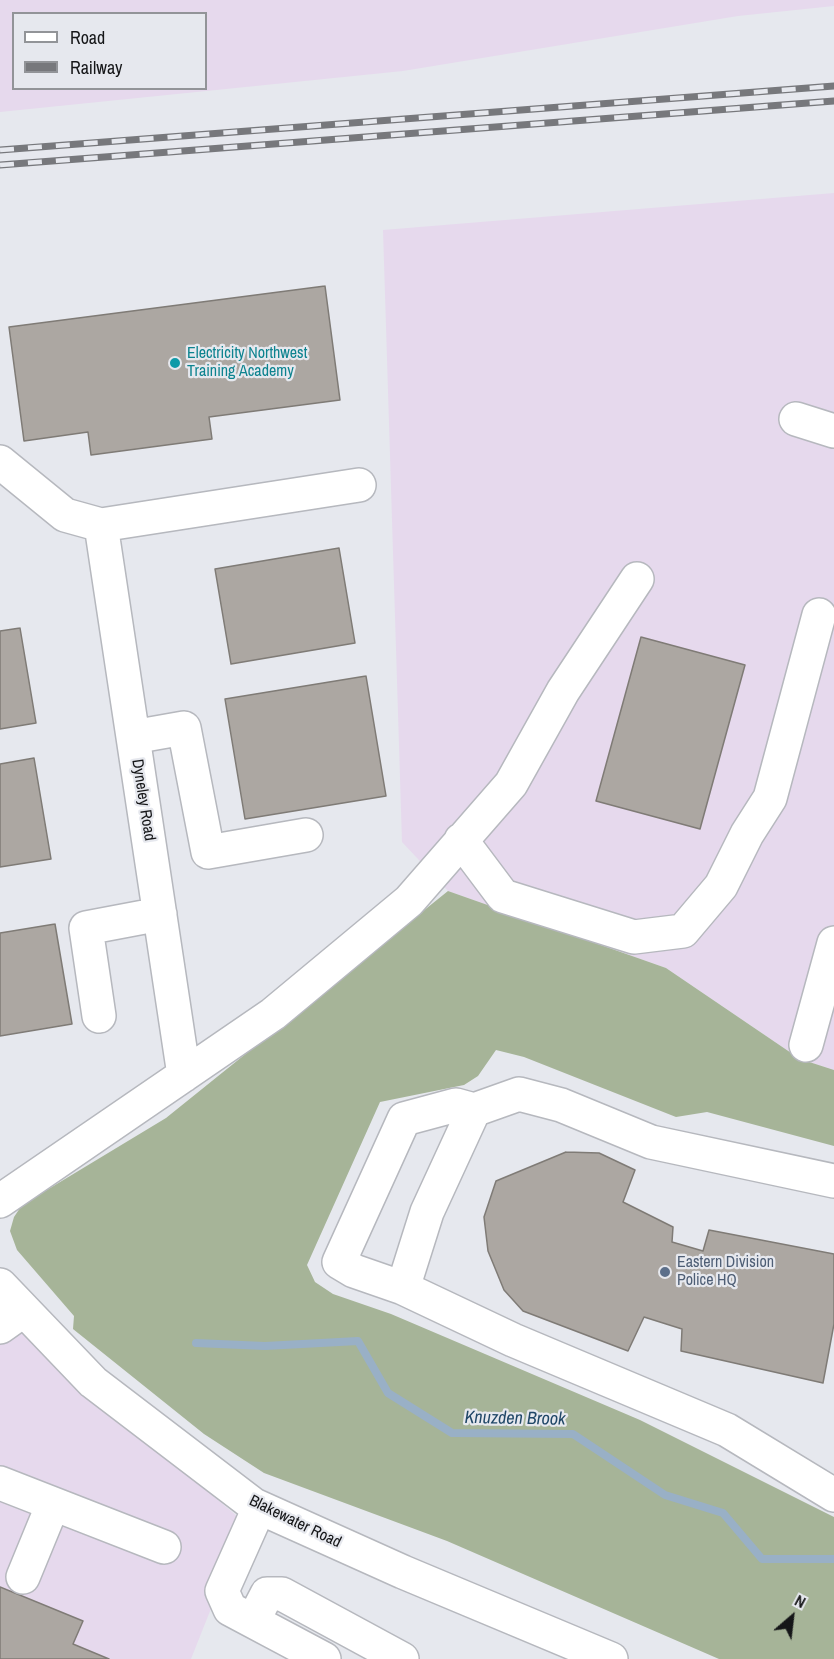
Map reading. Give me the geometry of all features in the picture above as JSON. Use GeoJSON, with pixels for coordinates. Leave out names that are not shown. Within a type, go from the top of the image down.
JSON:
{"type":"FeatureCollection","features":[{"type":"Feature","properties":{"kind":"street"},"geometry":{"type":"LineString","coordinates":[[796,419],[834,431]]}},
{"type":"Feature","properties":{"kind":"street"},"geometry":{"type":"LineString","coordinates":[[0,462],[65,515],[101,525],[359,485]]}},
{"type":"Feature","properties":{"kind":"street","name":"Dyneley Road"},"geometry":{"type":"LineString","coordinates":[[101,525],[184,1075]]}},
{"type":"Feature","properties":{"kind":"street"},"geometry":{"type":"LineString","coordinates":[[0,1202],[273,1014],[409,901],[511,784],[563,691],[638,579]]}},
{"type":"Feature","properties":{"kind":"street"},"geometry":{"type":"LineString","coordinates":[[461,840],[503,896],[634,937],[683,931],[722,886],[747,834],[770,798],[819,615]]}},
{"type":"Feature","properties":{"kind":"street"},"geometry":{"type":"LineString","coordinates":[[133,737],[184,728],[208,852],[306,835]]}},
{"type":"Feature","properties":{"kind":"street"},"geometry":{"type":"LineString","coordinates":[[99,1016],[86,928],[160,914]]}},
{"type":"Feature","properties":{"kind":"street"},"geometry":{"type":"LineString","coordinates":[[806,1045],[834,943]]}},
{"type":"Feature","properties":{"kind":"street"},"geometry":{"type":"LineString","coordinates":[[834,1181],[651,1142],[561,1105],[519,1094],[474,1110],[456,1106],[404,1119],[339,1262],[354,1271],[403,1288],[513,1340],[727,1430],[834,1495]]}},
{"type":"Feature","properties":{"kind":"street"},"geometry":{"type":"LineString","coordinates":[[403,1288],[427,1212],[474,1110]]}},
{"type":"Feature","properties":{"kind":"street","name":"Blakewater Road"},"geometry":{"type":"LineString","coordinates":[[0,1285],[12,1319],[259,1508],[612,1659]]}},
{"type":"Feature","properties":{"kind":"street"},"geometry":{"type":"LineString","coordinates":[[0,1483],[164,1547]]}},
{"type":"Feature","properties":{"kind":"street"},"geometry":{"type":"LineString","coordinates":[[23,1577],[53,1504]]}},
{"type":"Feature","properties":{"kind":"street"},"geometry":{"type":"LineString","coordinates":[[259,1508],[222,1591],[230,1609],[324,1659]]}},
{"type":"Feature","properties":{"kind":"street"},"geometry":{"type":"LineString","coordinates":[[253,1621],[267,1594],[282,1594],[402,1659]]}},
{"type":"Feature","properties":{"kind":"shaded area"},"geometry":{"type":"Polygon","coordinates":[[[0,0],[834,0],[834,6],[738,16],[403,71],[0,112],[0,0]]]}},
{"type":"Feature","properties":{"kind":"shaded area"},"geometry":{"type":"Polygon","coordinates":[[[834,193],[834,1070],[800,1059],[666,968],[448,891],[402,842],[383,230],[834,193]]]}},
{"type":"Feature","properties":{"kind":"shaded area"},"geometry":{"type":"Polygon","coordinates":[[[0,1315],[245,1523],[191,1659],[0,1659],[0,1315]]]}},
{"type":"Feature","properties":{"kind":"green space"},"geometry":{"type":"Polygon","coordinates":[[[448,891],[666,968],[800,1059],[834,1070],[834,1146],[707,1112],[676,1117],[524,1057],[496,1050],[478,1076],[464,1085],[380,1102],[307,1265],[315,1282],[333,1294],[391,1314],[640,1420],[834,1517],[834,1659],[719,1659],[447,1541],[264,1473],[204,1434],[73,1329],[74,1316],[17,1250],[10,1231],[14,1217],[22,1205],[166,1118],[448,891]]]}},
{"type":"Feature","properties":{"kind":"building","name":"Electricity Northwest Training Academy"},"geometry":{"type":"Polygon","coordinates":[[[325,286],[340,400],[209,417],[212,439],[91,455],[88,432],[24,441],[9,327],[325,286]]]}},
{"type":"Feature","properties":{"kind":"building"},"geometry":{"type":"Polygon","coordinates":[[[339,548],[355,643],[231,664],[215,569],[339,548]]]}},
{"type":"Feature","properties":{"kind":"building"},"geometry":{"type":"Polygon","coordinates":[[[20,628],[36,723],[0,729],[0,631],[20,628]]]}},
{"type":"Feature","properties":{"kind":"building"},"geometry":{"type":"Polygon","coordinates":[[[641,637],[745,665],[700,829],[596,801],[641,637]]]}},
{"type":"Feature","properties":{"kind":"building"},"geometry":{"type":"Polygon","coordinates":[[[366,676],[386,796],[245,819],[225,699],[366,676]]]}},
{"type":"Feature","properties":{"kind":"building"},"geometry":{"type":"Polygon","coordinates":[[[34,758],[51,859],[0,867],[0,764],[34,758]]]}},
{"type":"Feature","properties":{"kind":"building"},"geometry":{"type":"Polygon","coordinates":[[[55,924],[72,1024],[0,1036],[0,933],[55,924]]]}},
{"type":"Feature","properties":{"kind":"building","name":"Eastern Division Police HQ"},"geometry":{"type":"Polygon","coordinates":[[[566,1152],[599,1153],[635,1170],[623,1202],[673,1227],[672,1242],[703,1251],[709,1230],[834,1254],[834,1324],[823,1383],[681,1351],[682,1329],[644,1317],[628,1351],[523,1311],[504,1290],[488,1251],[484,1217],[496,1181],[566,1152]]]}},
{"type":"Feature","properties":{"kind":"building"},"geometry":{"type":"Polygon","coordinates":[[[0,1587],[83,1621],[73,1644],[109,1659],[0,1659],[0,1587]]]}},
{"type":"Feature","properties":{"kind":"waterway","name":"Knuzden Brook"},"geometry":{"type":"LineString","coordinates":[[196,1343],[265,1346],[358,1341],[388,1393],[452,1433],[573,1434],[665,1495],[723,1513],[762,1559],[834,1559]]}},
{"type":"Feature","properties":{"kind":"railway"},"geometry":{"type":"LineString","coordinates":[[0,150],[834,86]]}},
{"type":"Feature","properties":{"kind":"railway"},"geometry":{"type":"LineString","coordinates":[[0,165],[834,101]]}},
{"type":"Feature","properties":{"kind":"place","name":"Electricity Northwest Training Academy"},"geometry":{"type":"Point","coordinates":[175,363]}},
{"type":"Feature","properties":{"kind":"place","name":"Eastern Division Police HQ"},"geometry":{"type":"Point","coordinates":[665,1272]}}]}
